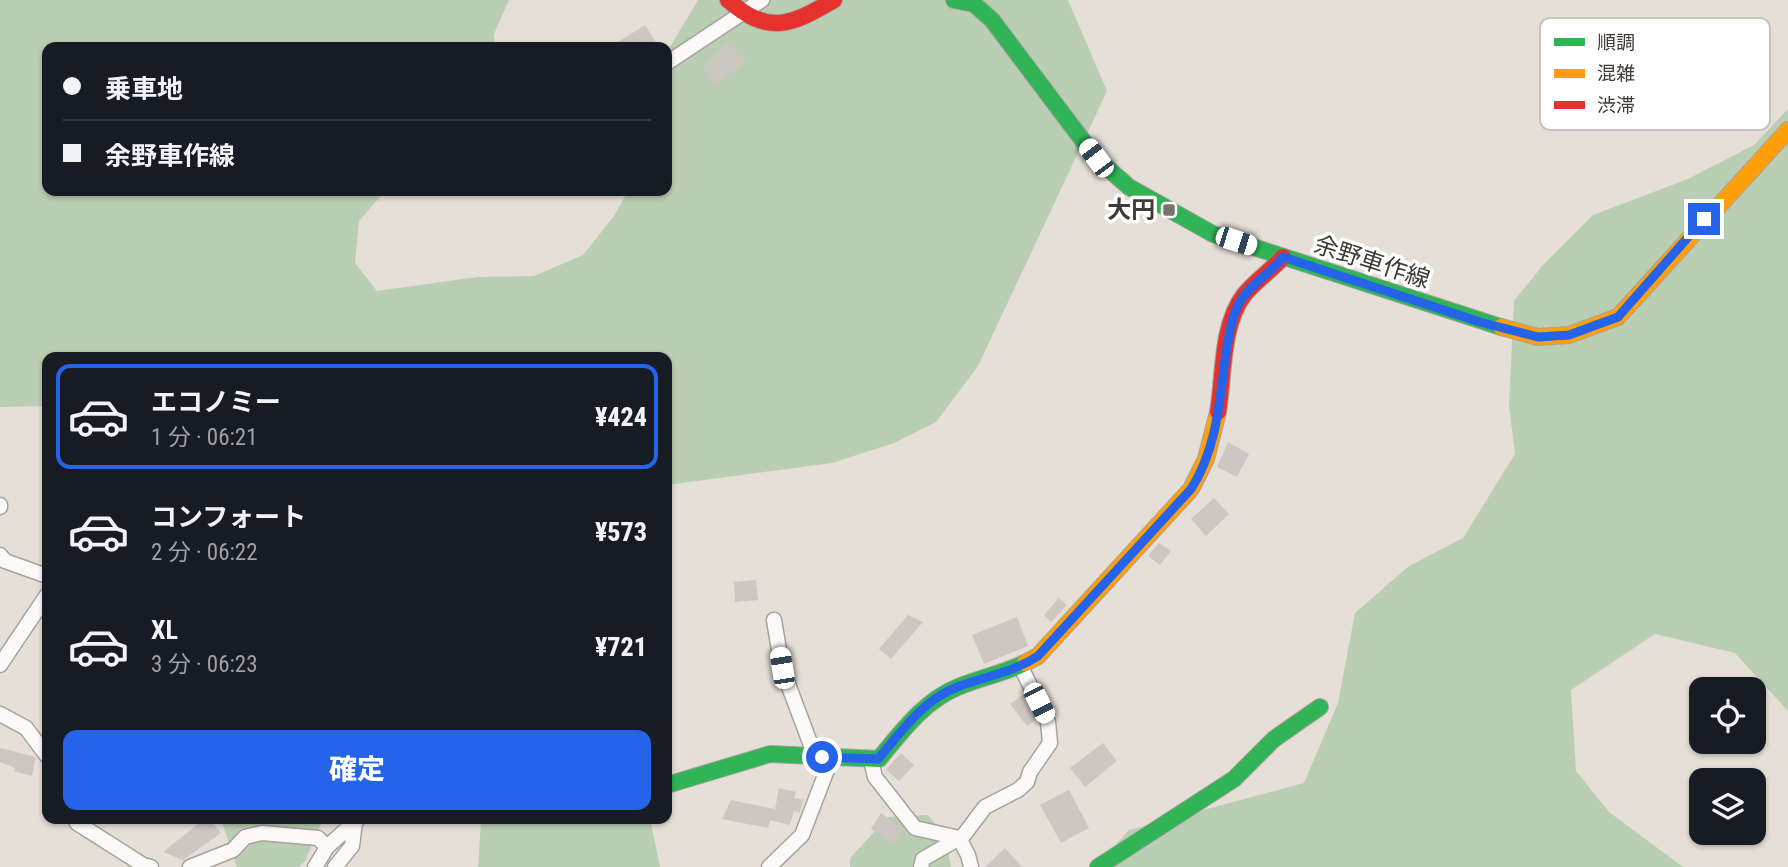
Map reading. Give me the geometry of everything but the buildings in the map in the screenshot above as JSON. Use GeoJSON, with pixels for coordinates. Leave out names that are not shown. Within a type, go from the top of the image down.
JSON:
{"type":"FeatureCollection","features":[{"type":"Feature","properties":{"kind":"street"},"geometry":{"type":"LineString","coordinates":[[728,0],[755,22],[780,27],[834,0]]}},
{"type":"Feature","properties":{"kind":"street"},"geometry":{"type":"LineString","coordinates":[[672,60],[762,0]]}},
{"type":"Feature","properties":{"kind":"street","name":"余野車作線"},"geometry":{"type":"LineString","coordinates":[[954,0],[974,4],[992,20],[1096,158],[1129,187],[1213,234],[1480,322],[1538,337],[1569,335],[1618,317],[1788,130]]}},
{"type":"Feature","properties":{"kind":"street"},"geometry":{"type":"LineString","coordinates":[[672,783],[769,754],[878,759],[920,709],[938,697],[957,687],[1021,667],[1038,656],[1191,489],[1203,470],[1212,449],[1230,328],[1239,304],[1248,289],[1283,257]]}},
{"type":"Feature","properties":{"kind":"street"},"geometry":{"type":"LineString","coordinates":[[0,555],[5,561],[42,574]]}},
{"type":"Feature","properties":{"kind":"street"},"geometry":{"type":"LineString","coordinates":[[0,665],[42,602]]}},
{"type":"Feature","properties":{"kind":"street"},"geometry":{"type":"LineString","coordinates":[[774,620],[782,668],[815,756]]}},
{"type":"Feature","properties":{"kind":"street"},"geometry":{"type":"LineString","coordinates":[[921,867],[923,859],[958,838],[985,807],[1006,799],[1027,782],[1030,772],[1049,743],[1048,722],[1021,667]]}},
{"type":"Feature","properties":{"kind":"street"},"geometry":{"type":"LineString","coordinates":[[1098,867],[1234,779],[1274,739],[1320,707]]}},
{"type":"Feature","properties":{"kind":"street"},"geometry":{"type":"LineString","coordinates":[[0,714],[26,728],[42,749]]}},
{"type":"Feature","properties":{"kind":"street"},"geometry":{"type":"LineString","coordinates":[[769,867],[802,835],[832,757]]}},
{"type":"Feature","properties":{"kind":"street"},"geometry":{"type":"LineString","coordinates":[[871,760],[875,777],[915,828],[958,838],[968,855],[971,867]]}},
{"type":"Feature","properties":{"kind":"street"},"geometry":{"type":"LineString","coordinates":[[77,824],[143,865],[151,867]]}},
{"type":"Feature","properties":{"kind":"street"},"geometry":{"type":"LineString","coordinates":[[315,867],[327,847],[352,824]]}},
{"type":"Feature","properties":{"kind":"street"},"geometry":{"type":"LineString","coordinates":[[335,867],[352,846],[355,824]]}},
{"type":"Feature","properties":{"kind":"street"},"geometry":{"type":"LineString","coordinates":[[190,867],[233,850],[245,838],[262,833],[318,838],[327,847]]}},
{"type":"Feature","properties":{"kind":"green space"},"geometry":{"type":"Polygon","coordinates":[[[0,0],[509,0],[494,34],[495,42],[42,42],[42,196],[381,196],[359,221],[355,263],[377,291],[477,277],[534,276],[583,255],[614,216],[625,196],[672,196],[672,44],[698,0],[1068,0],[1107,91],[978,366],[936,422],[894,443],[832,463],[672,484],[672,352],[42,352],[42,406],[0,407],[0,0]]]}},
{"type":"Feature","properties":{"kind":"green space"},"geometry":{"type":"Polygon","coordinates":[[[1788,109],[1788,711],[1766,687],[1766,677],[1757,677],[1735,653],[1655,634],[1571,690],[1576,771],[1609,812],[1683,867],[1096,867],[1129,830],[1304,783],[1338,703],[1355,613],[1409,566],[1463,538],[1515,454],[1509,405],[1514,301],[1543,265],[1593,215],[1688,179],[1754,145],[1788,109]]]}},
{"type":"Feature","properties":{"kind":"green space"},"geometry":{"type":"Polygon","coordinates":[[[928,815],[945,835],[951,867],[850,867],[850,858],[888,817],[928,815]]]}},
{"type":"Feature","properties":{"kind":"green space"},"geometry":{"type":"Polygon","coordinates":[[[223,824],[321,824],[305,861],[299,867],[237,867],[223,824]]]}},
{"type":"Feature","properties":{"kind":"green space"},"geometry":{"type":"Polygon","coordinates":[[[481,824],[651,824],[660,867],[478,867],[481,824]]]}},
{"type":"Feature","properties":{"kind":"traffic: fast"},"geometry":{"type":"LineString","coordinates":[[954,0],[974,4],[992,20],[1096,158],[1129,187],[1213,234],[1501,327]]}},
{"type":"Feature","properties":{"kind":"traffic: fast"},"geometry":{"type":"LineString","coordinates":[[672,783],[770,754],[879,759],[914,718],[935,700],[958,687],[1025,663]]}},
{"type":"Feature","properties":{"kind":"traffic: fast"},"geometry":{"type":"LineString","coordinates":[[1098,867],[1234,779],[1274,739],[1320,707]]}},
{"type":"Feature","properties":{"kind":"traffic: slow"},"geometry":{"type":"LineString","coordinates":[[1501,327],[1538,337],[1569,335],[1618,317],[1788,130]]}},
{"type":"Feature","properties":{"kind":"traffic: slow"},"geometry":{"type":"LineString","coordinates":[[1025,663],[1038,656],[1191,489],[1206,459],[1218,412]]}},
{"type":"Feature","properties":{"kind":"traffic: jam"},"geometry":{"type":"LineString","coordinates":[[728,0],[756,19],[780,23],[805,16],[834,0]]}},
{"type":"Feature","properties":{"kind":"traffic: jam"},"geometry":{"type":"LineString","coordinates":[[1218,412],[1231,321],[1248,290],[1283,257]]}},
{"type":"Feature","properties":{"kind":"place","name":"大円"},"geometry":{"type":"Point","coordinates":[1169,210]}},
{"type":"Feature","properties":{"kind":"route"},"geometry":{"type":"LineString","coordinates":[[822,757],[878,759],[920,709],[938,697],[957,687],[1008,673],[1038,656],[1191,489],[1203,470],[1212,449],[1230,328],[1239,304],[1248,289],[1275,268],[1283,257],[1480,322],[1538,337],[1569,335],[1618,317],[1704,219]]}}]}
